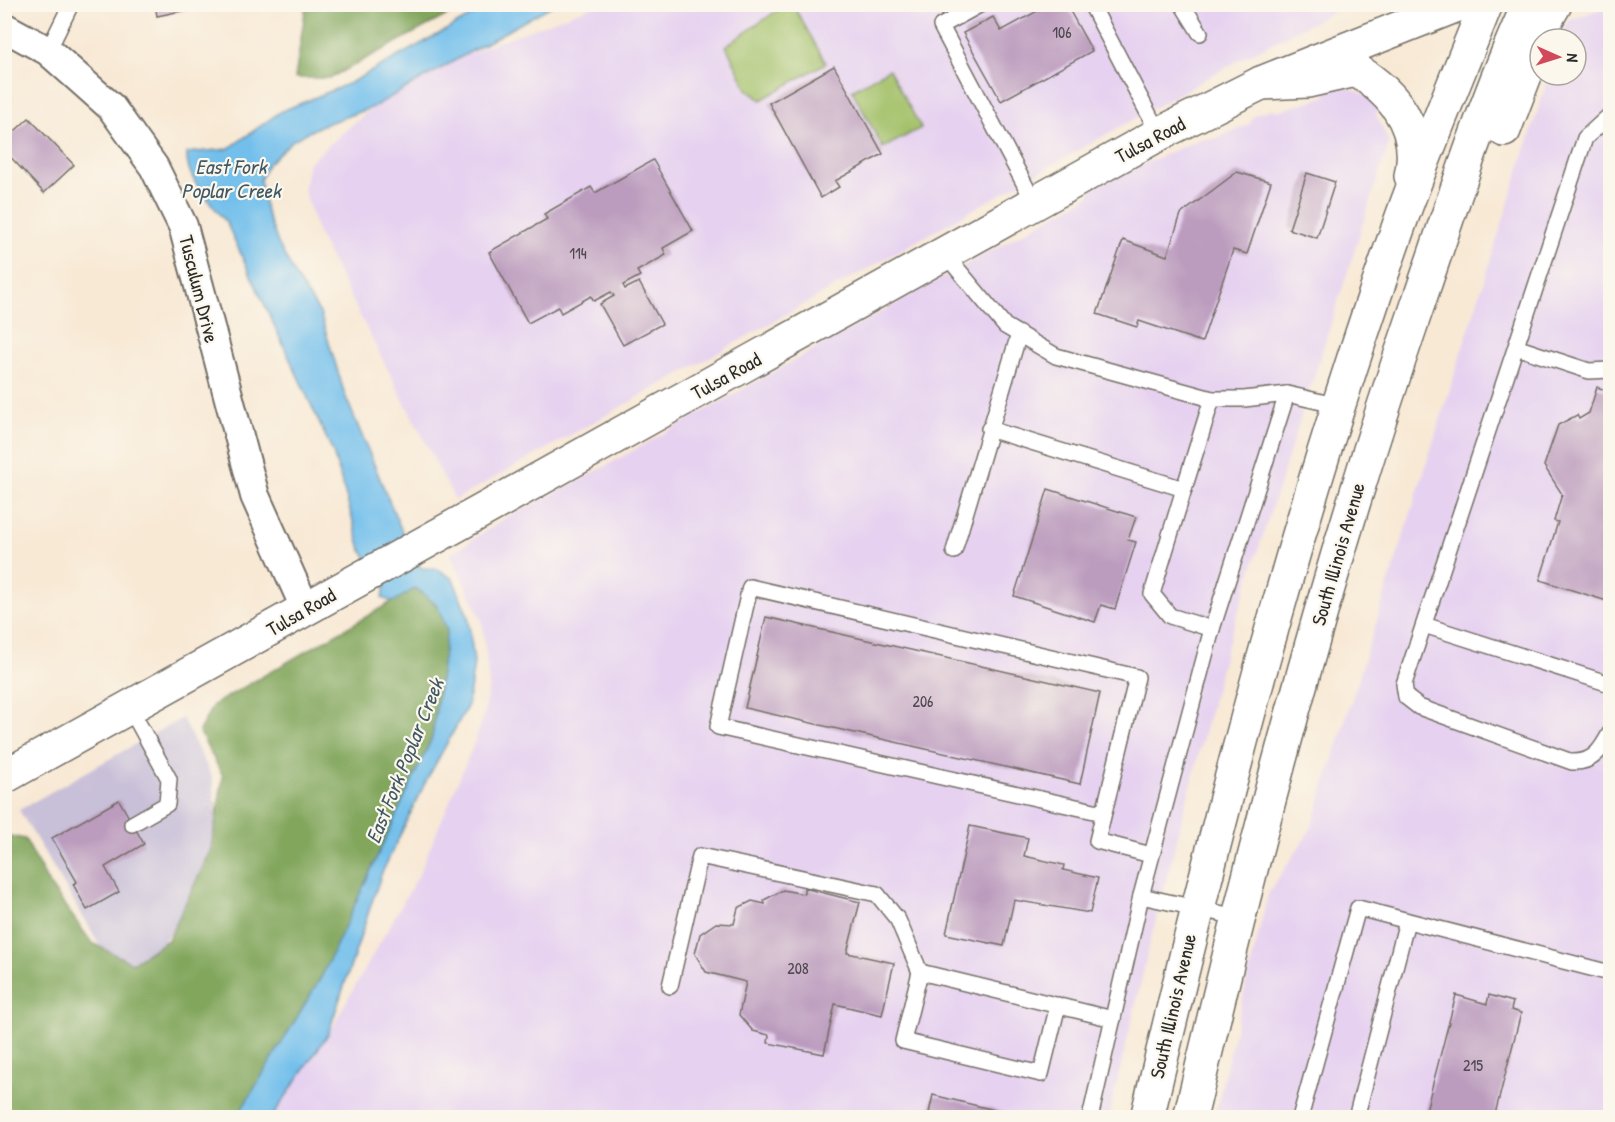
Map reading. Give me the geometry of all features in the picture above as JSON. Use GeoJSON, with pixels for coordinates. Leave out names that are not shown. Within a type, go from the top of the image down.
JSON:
{"type":"FeatureCollection","features":[{"type":"Feature","properties":{"kind":"main road","name":"Tulsa Road"},"geometry":{"type":"LineString","coordinates":[[4,777],[1159,134],[1261,83],[1460,4]]}},
{"type":"Feature","properties":{"kind":"main road","name":"South Illinois Avenue"},"geometry":{"type":"LineString","coordinates":[[1147,1118],[1197,908],[1240,742],[1296,546],[1339,406],[1402,216],[1486,4]]}},
{"type":"Feature","properties":{"kind":"main road","name":"South Illinois Avenue"},"geometry":{"type":"LineString","coordinates":[[1190,1118],[1237,917],[1319,618],[1374,432],[1442,235],[1514,38],[1529,4]]}},
{"type":"Feature","properties":{"kind":"main road"},"geometry":{"type":"LineString","coordinates":[[1374,432],[1452,264],[1547,18],[1555,4]]}},
{"type":"Feature","properties":{"kind":"main road"},"geometry":{"type":"LineString","coordinates":[[1261,83],[1308,81],[1356,70],[1378,84],[1399,109],[1413,134],[1414,163],[1402,216]]}},
{"type":"Feature","properties":{"kind":"street","name":"Tusculum Drive"},"geometry":{"type":"LineString","coordinates":[[4,27],[48,51],[111,107],[154,167],[183,226],[255,496],[306,610]]}},
{"type":"Feature","properties":{"kind":"lane"},"geometry":{"type":"LineString","coordinates":[[48,51],[71,4]]}},
{"type":"Feature","properties":{"kind":"lane"},"geometry":{"type":"LineString","coordinates":[[981,4],[941,26],[1035,204]]}},
{"type":"Feature","properties":{"kind":"lane"},"geometry":{"type":"LineString","coordinates":[[1091,4],[1159,134]]}},
{"type":"Feature","properties":{"kind":"lane"},"geometry":{"type":"LineString","coordinates":[[1182,4],[1200,33]]}},
{"type":"Feature","properties":{"kind":"lane"},"geometry":{"type":"LineString","coordinates":[[1611,115],[1585,138],[1404,684],[1406,697],[1419,707],[1572,762],[1585,762],[1600,751],[1611,733]]}},
{"type":"Feature","properties":{"kind":"lane"},"geometry":{"type":"LineString","coordinates":[[945,254],[1005,326],[1056,356],[1212,399],[1287,394],[1339,406]]}},
{"type":"Feature","properties":{"kind":"lane"},"geometry":{"type":"LineString","coordinates":[[954,551],[1019,334]]}},
{"type":"Feature","properties":{"kind":"lane"},"geometry":{"type":"LineString","coordinates":[[1516,347],[1589,371],[1611,370]]}},
{"type":"Feature","properties":{"kind":"lane"},"geometry":{"type":"LineString","coordinates":[[1090,1118],[1151,855],[1212,629],[1287,394]]}},
{"type":"Feature","properties":{"kind":"lane"},"geometry":{"type":"LineString","coordinates":[[1212,399],[1152,594],[1170,616],[1212,629]]}},
{"type":"Feature","properties":{"kind":"lane"},"geometry":{"type":"LineString","coordinates":[[989,429],[1184,489]]}},
{"type":"Feature","properties":{"kind":"lane"},"geometry":{"type":"LineString","coordinates":[[1103,813],[718,727],[750,587],[1137,677],[1097,841],[1151,855]]}},
{"type":"Feature","properties":{"kind":"lane"},"geometry":{"type":"LineString","coordinates":[[1424,625],[1611,684]]}},
{"type":"Feature","properties":{"kind":"lane"},"geometry":{"type":"LineString","coordinates":[[130,708],[169,779],[167,804],[132,824]]}},
{"type":"Feature","properties":{"kind":"lane"},"geometry":{"type":"LineString","coordinates":[[669,986],[700,856],[877,894],[898,920],[920,972],[903,1041],[1041,1074],[1058,1005]]}},
{"type":"Feature","properties":{"kind":"lane"},"geometry":{"type":"LineString","coordinates":[[1141,896],[1237,917]]}},
{"type":"Feature","properties":{"kind":"lane"},"geometry":{"type":"LineString","coordinates":[[1300,1118],[1358,908],[1611,973]]}},
{"type":"Feature","properties":{"kind":"lane"},"geometry":{"type":"LineString","coordinates":[[1356,1118],[1407,921]]}},
{"type":"Feature","properties":{"kind":"lane"},"geometry":{"type":"LineString","coordinates":[[920,972],[1113,1019]]}},
{"type":"Feature","properties":{"kind":"shaded area"},"geometry":{"type":"Polygon","coordinates":[[[596,5],[1346,5],[1243,58],[455,500],[318,234],[304,190],[309,162],[373,107],[472,52],[596,5]]]}},
{"type":"Feature","properties":{"kind":"shaded area"},"geometry":{"type":"Polygon","coordinates":[[[1610,5],[1610,1117],[1214,1118],[1268,894],[1311,829],[1545,87],[1588,87],[1588,27],[1565,27],[1568,21],[1610,5]]]}},
{"type":"Feature","properties":{"kind":"shaded area"},"geometry":{"type":"Polygon","coordinates":[[[1342,85],[1368,96],[1380,110],[1376,114],[1389,143],[1225,653],[1151,939],[1109,1117],[272,1118],[328,1034],[418,876],[473,746],[484,713],[489,686],[482,621],[451,554],[507,517],[575,483],[1089,196],[1090,190],[1099,184],[1200,139],[1214,139],[1250,124],[1256,114],[1272,109],[1278,111],[1326,96],[1325,89],[1342,85]]]}},
{"type":"Feature","properties":{"kind":"shaded area"},"geometry":{"type":"Polygon","coordinates":[[[182,718],[213,779],[217,832],[203,885],[128,992],[19,810],[182,718]]]}},
{"type":"Feature","properties":{"kind":"green space"},"geometry":{"type":"Polygon","coordinates":[[[306,4],[466,5],[330,78],[295,78],[306,4]]]}},
{"type":"Feature","properties":{"kind":"green space"},"geometry":{"type":"Polygon","coordinates":[[[785,5],[793,5],[826,63],[761,100],[747,89],[726,46],[785,5]]]}},
{"type":"Feature","properties":{"kind":"green space"},"geometry":{"type":"Polygon","coordinates":[[[889,69],[921,128],[883,148],[852,90],[889,69]]]}},
{"type":"Feature","properties":{"kind":"green space"},"geometry":{"type":"Polygon","coordinates":[[[416,588],[437,605],[447,630],[432,738],[322,976],[237,1117],[5,1117],[4,835],[25,839],[49,884],[92,943],[132,963],[168,940],[211,850],[223,776],[199,731],[213,705],[416,588]]]}},
{"type":"Feature","properties":{"kind":"water","name":"East Fork Poplar Creek"},"geometry":{"type":"Polygon","coordinates":[[[491,5],[553,5],[373,107],[320,126],[293,140],[268,164],[260,180],[266,211],[278,243],[297,279],[320,313],[345,395],[401,529],[421,568],[438,569],[453,579],[468,616],[474,662],[468,705],[425,783],[381,875],[328,1034],[272,1117],[237,1117],[322,976],[432,738],[447,630],[437,605],[416,588],[393,602],[382,598],[385,588],[361,549],[333,452],[227,224],[190,172],[187,153],[228,149],[280,112],[350,83],[491,5]]]}},
{"type":"Feature","properties":{"kind":"building"},"geometry":{"type":"Polygon","coordinates":[[[155,4],[205,4],[205,6],[157,16],[155,4]]]}},
{"type":"Feature","properties":{"kind":"building"},"geometry":{"type":"Polygon","coordinates":[[[1050,4],[1066,4],[1092,51],[1001,101],[963,33],[993,17],[1001,31],[1050,4]]]}},
{"type":"Feature","properties":{"kind":"building"},"geometry":{"type":"Polygon","coordinates":[[[834,66],[883,154],[835,181],[839,187],[821,198],[769,103],[834,66]]]}},
{"type":"Feature","properties":{"kind":"building"},"geometry":{"type":"Polygon","coordinates":[[[29,118],[74,165],[44,193],[4,150],[4,141],[29,118]]]}},
{"type":"Feature","properties":{"kind":"building"},"geometry":{"type":"Polygon","coordinates":[[[653,160],[693,231],[663,248],[666,255],[637,271],[640,276],[623,285],[625,289],[639,282],[662,324],[623,345],[600,304],[614,296],[611,292],[594,301],[591,296],[561,313],[558,307],[528,323],[489,252],[547,219],[544,214],[591,187],[595,193],[653,160]]]}},
{"type":"Feature","properties":{"kind":"building"},"geometry":{"type":"Polygon","coordinates":[[[1237,172],[1271,182],[1247,254],[1233,250],[1202,342],[1139,321],[1137,327],[1097,314],[1123,240],[1167,256],[1181,214],[1237,172]]]}},
{"type":"Feature","properties":{"kind":"building"},"geometry":{"type":"Polygon","coordinates":[[[1307,173],[1335,182],[1317,238],[1289,229],[1307,173]]]}},
{"type":"Feature","properties":{"kind":"building"},"geometry":{"type":"Polygon","coordinates":[[[1610,331],[1610,345],[1606,343],[1610,331]]]}},
{"type":"Feature","properties":{"kind":"building"},"geometry":{"type":"Polygon","coordinates":[[[1597,387],[1610,392],[1610,602],[1540,580],[1558,522],[1554,521],[1562,494],[1544,466],[1558,425],[1577,415],[1579,419],[1589,413],[1597,387]]]}},
{"type":"Feature","properties":{"kind":"building"},"geometry":{"type":"Polygon","coordinates":[[[1048,489],[1136,517],[1128,540],[1136,542],[1115,609],[1101,605],[1095,622],[1014,596],[1048,489]]]}},
{"type":"Feature","properties":{"kind":"building"},"geometry":{"type":"Polygon","coordinates":[[[766,617],[1100,693],[1080,784],[745,708],[766,617]]]}},
{"type":"Feature","properties":{"kind":"building"},"geometry":{"type":"Polygon","coordinates":[[[119,800],[144,844],[105,867],[119,892],[87,910],[73,884],[77,882],[52,838],[119,800]]]}},
{"type":"Feature","properties":{"kind":"building"},"geometry":{"type":"Polygon","coordinates":[[[970,826],[1028,838],[1024,856],[1064,865],[1063,870],[1098,878],[1090,913],[1014,900],[1004,946],[946,934],[970,826]]]}},
{"type":"Feature","properties":{"kind":"building"},"geometry":{"type":"Polygon","coordinates":[[[804,888],[860,902],[847,953],[894,963],[882,1015],[835,1004],[824,1054],[768,1043],[769,1035],[753,1031],[739,1015],[746,982],[706,972],[695,954],[700,934],[716,923],[734,924],[738,908],[752,901],[765,904],[764,900],[783,890],[804,894],[804,888]]]}},
{"type":"Feature","properties":{"kind":"building"},"geometry":{"type":"Polygon","coordinates":[[[1456,995],[1487,1004],[1489,995],[1513,1002],[1511,1010],[1521,1013],[1494,1118],[1424,1118],[1456,995]]]}},
{"type":"Feature","properties":{"kind":"building"},"geometry":{"type":"Polygon","coordinates":[[[933,1095],[1023,1117],[948,1118],[929,1113],[933,1095]]]}}]}
